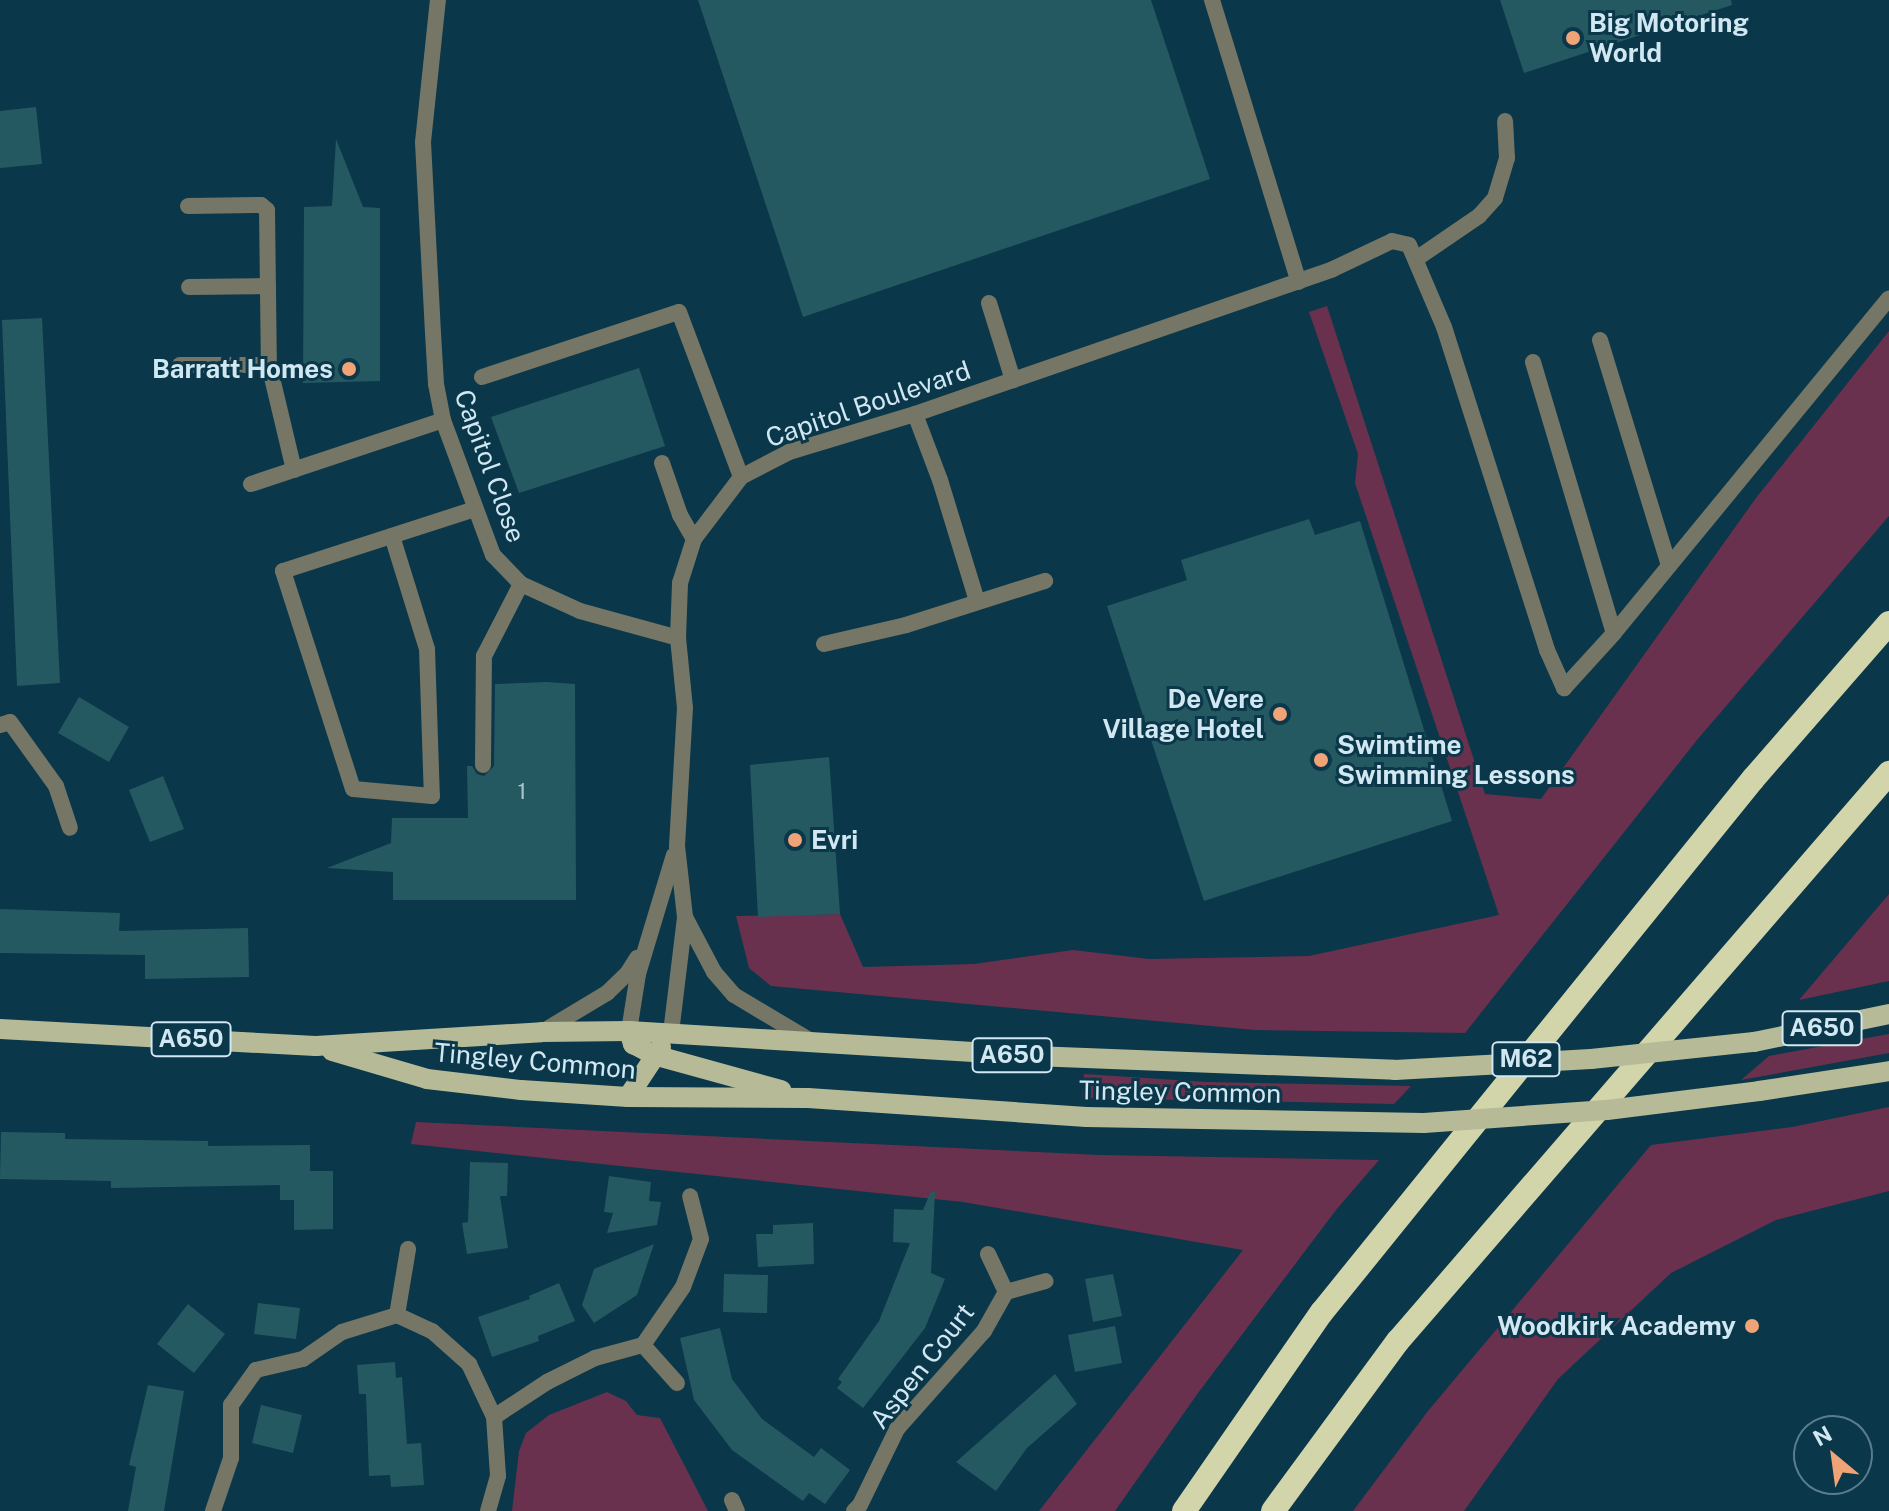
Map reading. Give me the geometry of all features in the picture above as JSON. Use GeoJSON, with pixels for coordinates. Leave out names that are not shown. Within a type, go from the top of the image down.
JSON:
{"type":"FeatureCollection","features":[{"type":"Feature","properties":{"kind":"highway","name":"M62"},"geometry":{"type":"LineString","coordinates":[[1184,1511],[1322,1312],[1753,779],[1889,623]]}},
{"type":"Feature","properties":{"kind":"highway"},"geometry":{"type":"LineString","coordinates":[[1273,1511],[1398,1341],[1812,858],[1889,773]]}},
{"type":"Feature","properties":{"kind":"highway"},"geometry":{"type":"LineString","coordinates":[[1812,858],[1889,791]]}},
{"type":"Feature","properties":{"kind":"main road","name":"Tingley Common"},"geometry":{"type":"LineString","coordinates":[[0,1029],[316,1046],[542,1032],[629,1031],[1050,1057],[1395,1070],[1591,1059],[1754,1042],[1889,1014]]}},
{"type":"Feature","properties":{"kind":"main road"},"geometry":{"type":"LineString","coordinates":[[629,1031],[633,1044],[654,1055],[808,1098]]}},
{"type":"Feature","properties":{"kind":"main road"},"geometry":{"type":"LineString","coordinates":[[628,1097],[671,1033]]}},
{"type":"Feature","properties":{"kind":"main road","name":"Tingley Common"},"geometry":{"type":"LineString","coordinates":[[316,1046],[427,1079],[521,1090],[628,1097],[808,1098],[1086,1117],[1424,1123],[1607,1110],[1889,1071]]}},
{"type":"Feature","properties":{"kind":"street","name":"Capitol Close"},"geometry":{"type":"LineString","coordinates":[[438,0],[423,142],[436,384],[443,420],[475,509],[493,555],[521,584],[580,611],[678,638]]}},
{"type":"Feature","properties":{"kind":"street"},"geometry":{"type":"LineString","coordinates":[[1212,0],[1299,282]]}},
{"type":"Feature","properties":{"kind":"street"},"geometry":{"type":"LineString","coordinates":[[1505,121],[1507,158],[1495,198],[1479,216],[1416,259],[1444,327],[1547,650],[1564,688],[1614,633],[1889,298]]}},
{"type":"Feature","properties":{"kind":"street"},"geometry":{"type":"LineString","coordinates":[[188,206],[265,207],[269,365],[294,470]]}},
{"type":"Feature","properties":{"kind":"street","name":"Capitol Boulevard"},"geometry":{"type":"LineString","coordinates":[[671,1033],[685,917],[677,846],[685,708],[678,638],[680,583],[694,539],[741,477],[789,452],[915,414],[1299,282],[1392,241],[1409,245],[1416,259]]}},
{"type":"Feature","properties":{"kind":"street"},"geometry":{"type":"LineString","coordinates":[[189,287],[268,286]]}},
{"type":"Feature","properties":{"kind":"street"},"geometry":{"type":"LineString","coordinates":[[989,303],[1013,380]]}},
{"type":"Feature","properties":{"kind":"street"},"geometry":{"type":"LineString","coordinates":[[482,377],[679,312],[741,477]]}},
{"type":"Feature","properties":{"kind":"street"},"geometry":{"type":"LineString","coordinates":[[1600,340],[1669,565]]}},
{"type":"Feature","properties":{"kind":"street"},"geometry":{"type":"LineString","coordinates":[[1533,362],[1614,633]]}},
{"type":"Feature","properties":{"kind":"street"},"geometry":{"type":"LineString","coordinates":[[180,365],[269,365]]}},
{"type":"Feature","properties":{"kind":"street"},"geometry":{"type":"LineString","coordinates":[[915,414],[940,480],[977,601]]}},
{"type":"Feature","properties":{"kind":"street"},"geometry":{"type":"LineString","coordinates":[[251,484],[443,420]]}},
{"type":"Feature","properties":{"kind":"street"},"geometry":{"type":"LineString","coordinates":[[662,463],[680,515],[694,539]]}},
{"type":"Feature","properties":{"kind":"street"},"geometry":{"type":"LineString","coordinates":[[392,536],[427,649],[432,796],[353,789],[283,571],[475,509]]}},
{"type":"Feature","properties":{"kind":"street"},"geometry":{"type":"LineString","coordinates":[[824,644],[906,625],[1045,581]]}},
{"type":"Feature","properties":{"kind":"street"},"geometry":{"type":"LineString","coordinates":[[483,765],[484,656],[521,584]]}},
{"type":"Feature","properties":{"kind":"street"},"geometry":{"type":"LineString","coordinates":[[0,725],[10,722],[56,786],[70,828]]}},
{"type":"Feature","properties":{"kind":"street","name":"Capitol Boulevard"},"geometry":{"type":"LineString","coordinates":[[629,1031],[638,974],[677,846]]}},
{"type":"Feature","properties":{"kind":"street","name":"Capitol Boulevard"},"geometry":{"type":"LineString","coordinates":[[685,917],[714,972],[734,995],[811,1042]]}},
{"type":"Feature","properties":{"kind":"street","name":"Capitol Boulevard"},"geometry":{"type":"LineString","coordinates":[[542,1032],[607,993],[627,974],[650,936]]}},
{"type":"Feature","properties":{"kind":"street"},"geometry":{"type":"LineString","coordinates":[[494,1417],[547,1382],[595,1358],[643,1345],[683,1287],[701,1239],[690,1196]]}},
{"type":"Feature","properties":{"kind":"street"},"geometry":{"type":"LineString","coordinates":[[397,1315],[408,1249]]}},
{"type":"Feature","properties":{"kind":"street","name":"Aspen Court"},"geometry":{"type":"LineString","coordinates":[[988,1254],[1006,1292]]}},
{"type":"Feature","properties":{"kind":"street","name":"Aspen Court"},"geometry":{"type":"LineString","coordinates":[[854,1511],[860,1505],[897,1429],[984,1331],[1006,1292],[1046,1281]]}},
{"type":"Feature","properties":{"kind":"street"},"geometry":{"type":"LineString","coordinates":[[213,1511],[231,1458],[231,1405],[256,1370],[303,1359],[342,1332],[397,1315],[432,1331],[469,1364],[494,1417],[498,1476],[488,1511]]}},
{"type":"Feature","properties":{"kind":"street"},"geometry":{"type":"LineString","coordinates":[[643,1345],[677,1383]]}},
{"type":"Feature","properties":{"kind":"shaded area"},"geometry":{"type":"Polygon","coordinates":[[[1327,306],[1485,794],[1541,799],[1756,498],[1889,331],[1889,516],[1697,740],[1465,1033],[1255,1030],[771,986],[749,968],[736,916],[840,914],[863,967],[974,964],[1073,950],[1149,959],[1309,956],[1499,915],[1355,483],[1358,454],[1309,312],[1327,306]]]}},
{"type":"Feature","properties":{"kind":"shaded area"},"geometry":{"type":"Polygon","coordinates":[[[1889,894],[1889,981],[1799,1000],[1889,894]]]}},
{"type":"Feature","properties":{"kind":"shaded area"},"geometry":{"type":"Polygon","coordinates":[[[1889,1034],[1889,1053],[1741,1080],[1769,1056],[1889,1034]]]}},
{"type":"Feature","properties":{"kind":"shaded area"},"geometry":{"type":"Polygon","coordinates":[[[1084,1074],[1207,1082],[1411,1086],[1394,1104],[1082,1098],[1084,1074]]]}},
{"type":"Feature","properties":{"kind":"shaded area"},"geometry":{"type":"Polygon","coordinates":[[[1889,1107],[1889,1191],[1776,1220],[1671,1273],[1558,1379],[1464,1511],[1353,1511],[1428,1411],[1651,1145],[1792,1127],[1889,1107]]]}},
{"type":"Feature","properties":{"kind":"shaded area"},"geometry":{"type":"Polygon","coordinates":[[[416,1122],[1099,1155],[1379,1160],[1336,1210],[1198,1393],[1115,1511],[1039,1511],[1243,1250],[963,1202],[411,1144],[416,1122]]]}},
{"type":"Feature","properties":{"kind":"shaded area"},"geometry":{"type":"Polygon","coordinates":[[[607,1392],[626,1401],[637,1415],[660,1418],[708,1511],[512,1511],[519,1451],[526,1433],[549,1415],[607,1392]]]}},
{"type":"Feature","properties":{"kind":"building"},"geometry":{"type":"Polygon","coordinates":[[[698,0],[1151,0],[1210,179],[803,317],[698,0]]]}},
{"type":"Feature","properties":{"kind":"building","name":"Big Motoring World"},"geometry":{"type":"Polygon","coordinates":[[[1500,0],[1731,0],[1732,5],[1524,73],[1500,0]]]}},
{"type":"Feature","properties":{"kind":"building"},"geometry":{"type":"Polygon","coordinates":[[[36,107],[42,164],[0,168],[0,111],[36,107]]]}},
{"type":"Feature","properties":{"kind":"building"},"geometry":{"type":"Polygon","coordinates":[[[336,139],[363,207],[380,208],[380,381],[303,383],[304,207],[332,206],[336,139]]]}},
{"type":"Feature","properties":{"kind":"building"},"geometry":{"type":"Polygon","coordinates":[[[42,318],[60,683],[17,686],[2,320],[42,318]]]}},
{"type":"Feature","properties":{"kind":"building"},"geometry":{"type":"Polygon","coordinates":[[[639,368],[665,446],[519,493],[491,417],[639,368]]]}},
{"type":"Feature","properties":{"kind":"building","name":"De Vere Village Hotel"},"geometry":{"type":"Polygon","coordinates":[[[1309,519],[1315,535],[1360,521],[1452,821],[1204,901],[1107,606],[1187,580],[1181,560],[1309,519]]]}},
{"type":"Feature","properties":{"kind":"building"},"geometry":{"type":"Polygon","coordinates":[[[495,684],[575,684],[576,900],[393,900],[393,872],[327,868],[391,843],[392,818],[468,818],[467,766],[472,766],[477,774],[484,776],[494,766],[495,684]]]}},
{"type":"Feature","properties":{"kind":"building"},"geometry":{"type":"Polygon","coordinates":[[[79,697],[129,727],[109,762],[58,733],[79,697]]]}},
{"type":"Feature","properties":{"kind":"building","name":"Evri"},"geometry":{"type":"Polygon","coordinates":[[[829,757],[840,914],[758,917],[750,765],[829,757]]]}},
{"type":"Feature","properties":{"kind":"building"},"geometry":{"type":"Polygon","coordinates":[[[163,776],[184,829],[150,842],[129,790],[163,776]]]}},
{"type":"Feature","properties":{"kind":"building"},"geometry":{"type":"Polygon","coordinates":[[[0,909],[120,913],[119,931],[248,928],[249,977],[145,979],[145,955],[0,953],[0,909]]]}},
{"type":"Feature","properties":{"kind":"building"},"geometry":{"type":"Polygon","coordinates":[[[1,1132],[65,1133],[65,1139],[208,1141],[208,1146],[310,1145],[310,1171],[333,1171],[333,1229],[294,1230],[294,1200],[280,1200],[280,1185],[111,1188],[111,1181],[0,1179],[1,1132]]]}},
{"type":"Feature","properties":{"kind":"building"},"geometry":{"type":"Polygon","coordinates":[[[470,1162],[508,1163],[507,1196],[500,1196],[508,1248],[467,1254],[462,1223],[468,1222],[470,1162]]]}},
{"type":"Feature","properties":{"kind":"building"},"geometry":{"type":"Polygon","coordinates":[[[609,1176],[651,1182],[649,1201],[661,1202],[657,1225],[607,1233],[613,1213],[604,1212],[609,1176]]]}},
{"type":"Feature","properties":{"kind":"building"},"geometry":{"type":"Polygon","coordinates":[[[931,1191],[935,1192],[931,1273],[945,1279],[925,1328],[863,1408],[837,1388],[842,1382],[838,1379],[879,1321],[910,1243],[893,1242],[894,1209],[923,1210],[931,1191]]]}},
{"type":"Feature","properties":{"kind":"building"},"geometry":{"type":"Polygon","coordinates":[[[813,1223],[814,1264],[758,1267],[756,1234],[773,1234],[773,1225],[813,1223]]]}},
{"type":"Feature","properties":{"kind":"building"},"geometry":{"type":"Polygon","coordinates":[[[654,1244],[637,1295],[594,1323],[582,1305],[594,1269],[654,1244]]]}},
{"type":"Feature","properties":{"kind":"building"},"geometry":{"type":"Polygon","coordinates":[[[724,1274],[768,1275],[767,1313],[723,1312],[724,1274]]]}},
{"type":"Feature","properties":{"kind":"building"},"geometry":{"type":"Polygon","coordinates":[[[1113,1274],[1122,1316],[1093,1322],[1085,1279],[1113,1274]]]}},
{"type":"Feature","properties":{"kind":"building"},"geometry":{"type":"Polygon","coordinates":[[[559,1283],[575,1321],[538,1336],[539,1341],[492,1357],[478,1317],[530,1299],[529,1296],[559,1283]]]}},
{"type":"Feature","properties":{"kind":"building"},"geometry":{"type":"Polygon","coordinates":[[[258,1303],[300,1308],[296,1339],[254,1334],[258,1303]]]}},
{"type":"Feature","properties":{"kind":"building"},"geometry":{"type":"Polygon","coordinates":[[[188,1304],[225,1334],[194,1373],[157,1344],[188,1304]]]}},
{"type":"Feature","properties":{"kind":"building"},"geometry":{"type":"Polygon","coordinates":[[[1115,1326],[1122,1363],[1075,1372],[1068,1335],[1115,1326]]]}},
{"type":"Feature","properties":{"kind":"building"},"geometry":{"type":"Polygon","coordinates":[[[720,1328],[732,1379],[762,1419],[814,1457],[821,1448],[850,1470],[825,1504],[809,1493],[803,1501],[732,1450],[694,1400],[680,1338],[720,1328]]]}},
{"type":"Feature","properties":{"kind":"building"},"geometry":{"type":"Polygon","coordinates":[[[395,1362],[396,1378],[402,1377],[407,1444],[421,1443],[424,1485],[391,1487],[390,1475],[369,1476],[366,1394],[359,1394],[357,1365],[395,1362]]]}},
{"type":"Feature","properties":{"kind":"building"},"geometry":{"type":"Polygon","coordinates":[[[1055,1374],[1077,1404],[1027,1448],[996,1491],[956,1462],[1055,1374]]]}},
{"type":"Feature","properties":{"kind":"building"},"geometry":{"type":"Polygon","coordinates":[[[148,1385],[184,1391],[164,1511],[128,1511],[136,1467],[129,1465],[148,1385]]]}},
{"type":"Feature","properties":{"kind":"building"},"geometry":{"type":"Polygon","coordinates":[[[261,1405],[302,1415],[293,1453],[252,1443],[261,1405]]]}},
{"type":"Feature","properties":{"kind":"place","name":"Big Motoring World"},"geometry":{"type":"Point","coordinates":[1573,38]}},
{"type":"Feature","properties":{"kind":"place","name":"Barratt Homes"},"geometry":{"type":"Point","coordinates":[349,369]}},
{"type":"Feature","properties":{"kind":"place","name":"De Vere Village Hotel"},"geometry":{"type":"Point","coordinates":[1280,714]}},
{"type":"Feature","properties":{"kind":"place","name":"Swimtime Swimming Lessons"},"geometry":{"type":"Point","coordinates":[1321,760]}},
{"type":"Feature","properties":{"kind":"place","name":"Evri"},"geometry":{"type":"Point","coordinates":[795,840]}},
{"type":"Feature","properties":{"kind":"place","name":"Woodkirk Academy"},"geometry":{"type":"Point","coordinates":[1752,1326]}}]}
